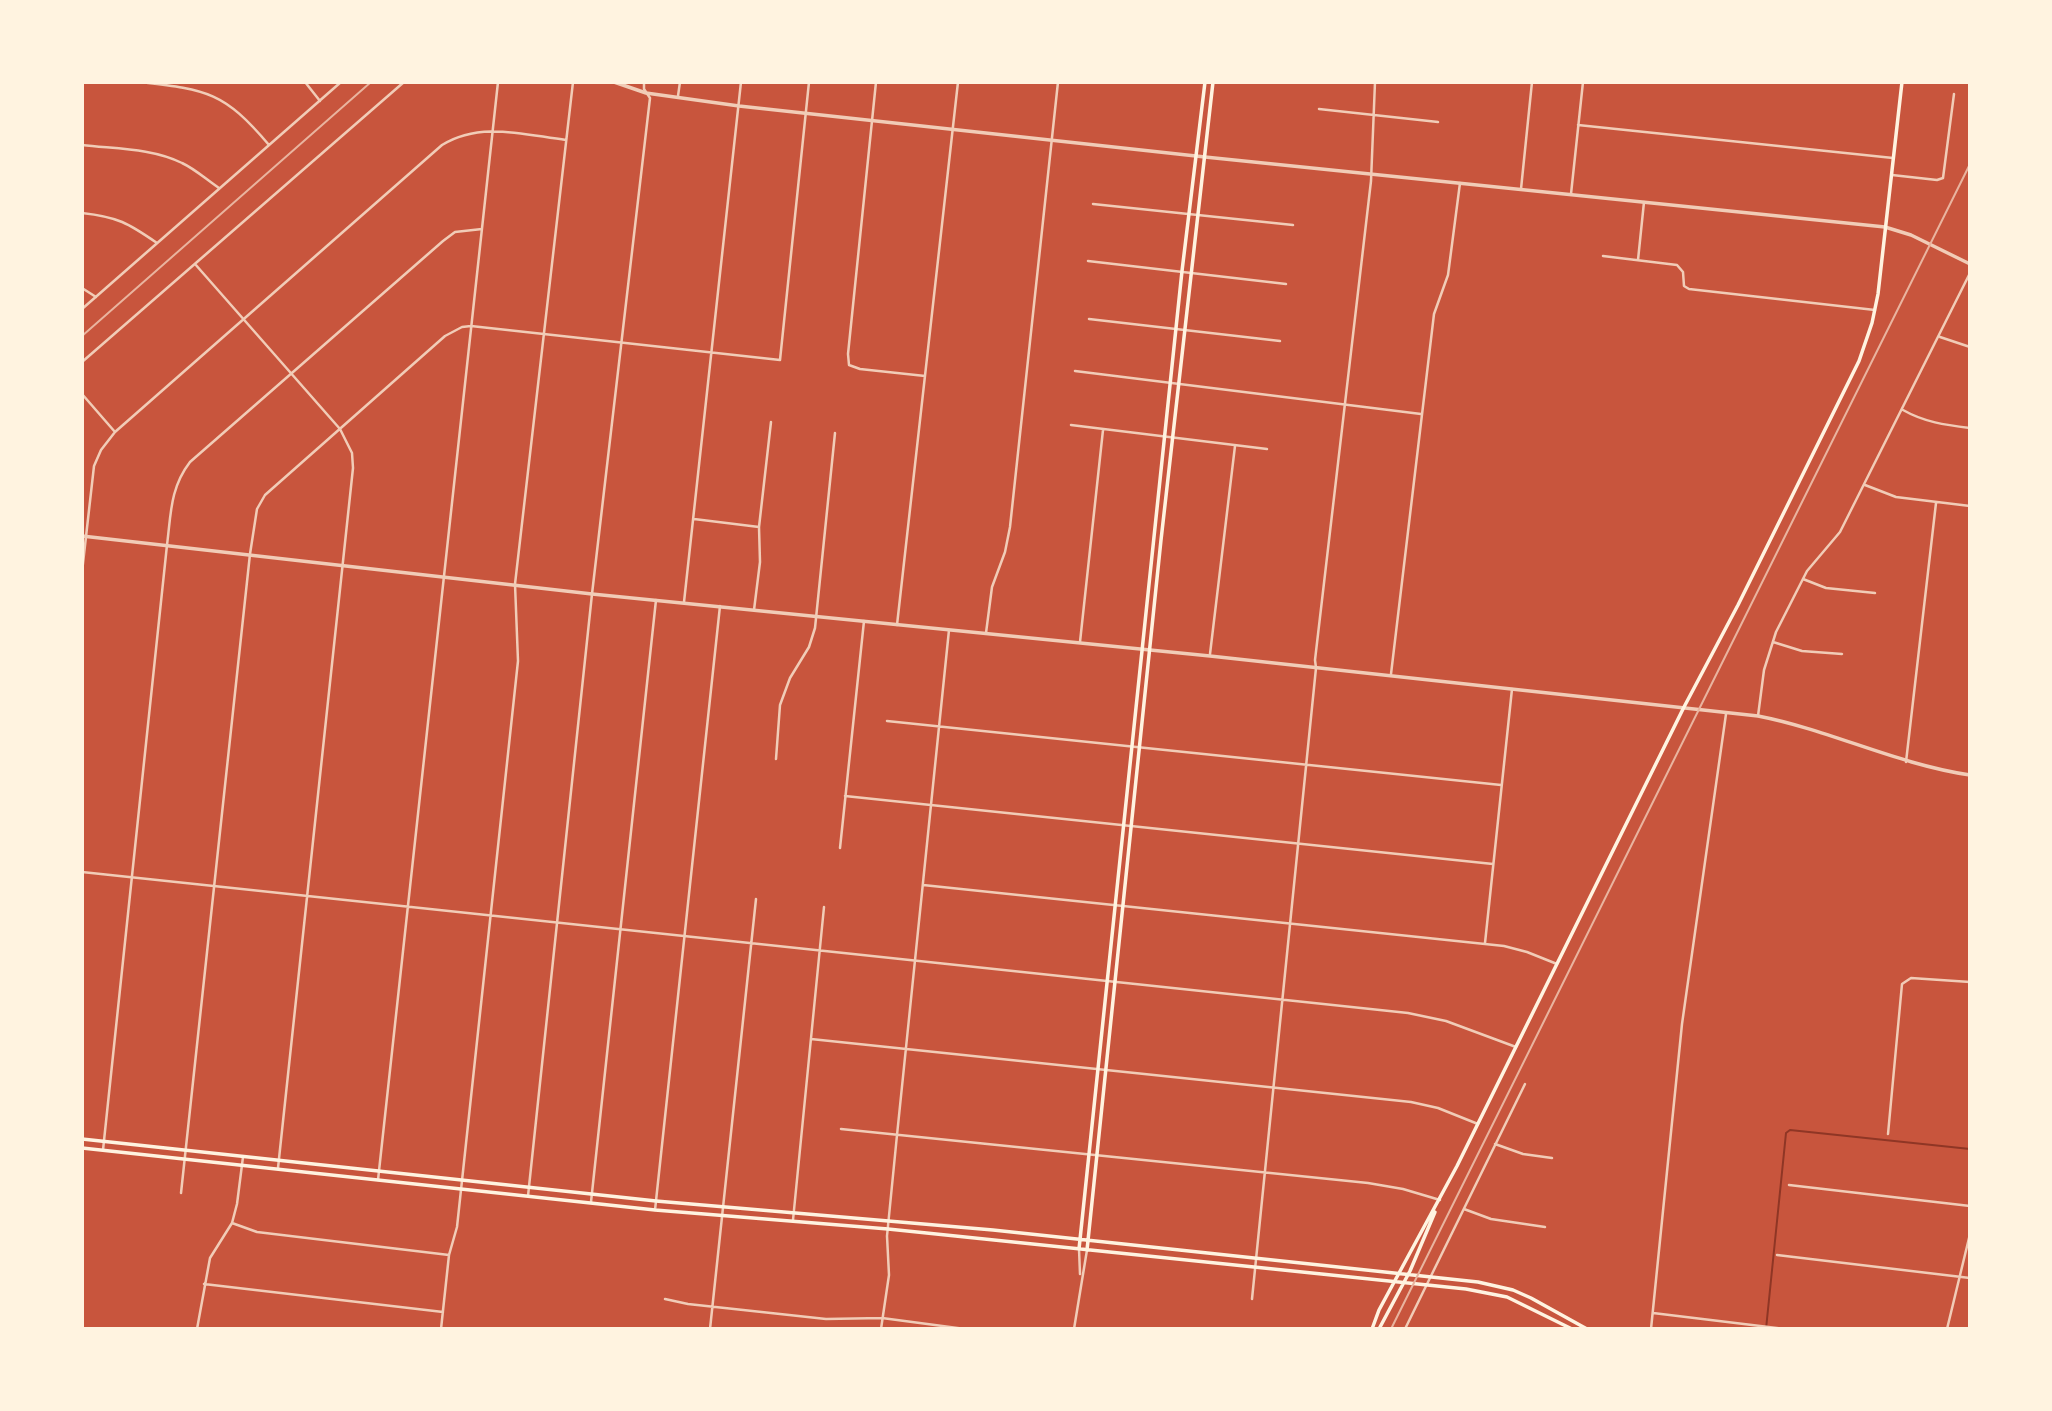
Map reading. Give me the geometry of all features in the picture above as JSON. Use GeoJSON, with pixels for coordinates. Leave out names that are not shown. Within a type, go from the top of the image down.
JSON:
{"type":"FeatureCollection","features":[{"type":"Feature","properties":{"kind":"main road"},"geometry":{"type":"LineString","coordinates":[[1079,1249],[1175,329],[1205,82]]}},
{"type":"Feature","properties":{"kind":"main road"},"geometry":{"type":"LineString","coordinates":[[1087,1250],[1161,540],[1213,82]]}},
{"type":"Feature","properties":{"kind":"main road"},"geometry":{"type":"LineString","coordinates":[[1372,1329],[1394,1281],[1440,1200],[1851,377],[1875,310],[1902,82]]}},
{"type":"Feature","properties":{"kind":"main road"},"geometry":{"type":"LineString","coordinates":[[1204,93],[1212,93]]}},
{"type":"Feature","properties":{"kind":"main road"},"geometry":{"type":"LineString","coordinates":[[82,1139],[656,1201],[993,1230],[1432,1276],[1478,1282],[1510,1290],[1541,1303],[1587,1329]]}},
{"type":"Feature","properties":{"kind":"main road"},"geometry":{"type":"LineString","coordinates":[[82,1147],[655,1210],[888,1228],[1428,1284],[1507,1297],[1573,1329],[1577,1324]]}},
{"type":"Feature","properties":{"kind":"main road"},"geometry":{"type":"LineString","coordinates":[[1379,1329],[1408,1275],[1440,1200]]}},
{"type":"Feature","properties":{"kind":"main road"},"geometry":{"type":"LineString","coordinates":[[991,1239],[993,1230]]}},
{"type":"Feature","properties":{"kind":"main road"},"geometry":{"type":"LineString","coordinates":[[1168,1258],[1169,1250]]}},
{"type":"Feature","properties":{"kind":"main road"},"geometry":{"type":"LineString","coordinates":[[1314,1265],[1314,1273]]}},
{"type":"Feature","properties":{"kind":"main road"},"geometry":{"type":"LineString","coordinates":[[1507,1297],[1510,1290]]}},
{"type":"Feature","properties":{"kind":"street"},"geometry":{"type":"LineString","coordinates":[[141,82],[198,90],[217,97],[249,121],[269,145]]}},
{"type":"Feature","properties":{"kind":"street"},"geometry":{"type":"LineString","coordinates":[[305,82],[320,101]]}},
{"type":"Feature","properties":{"kind":"street"},"geometry":{"type":"LineString","coordinates":[[82,309],[341,82]]}},
{"type":"Feature","properties":{"kind":"street"},"geometry":{"type":"LineString","coordinates":[[82,362],[404,82]]}},
{"type":"Feature","properties":{"kind":"street"},"geometry":{"type":"LineString","coordinates":[[378,1180],[498,82]]}},
{"type":"Feature","properties":{"kind":"street"},"geometry":{"type":"LineString","coordinates":[[441,1329],[449,1255],[457,1227],[518,661],[515,584],[573,82]]}},
{"type":"Feature","properties":{"kind":"street"},"geometry":{"type":"LineString","coordinates":[[614,82],[646,93],[678,99],[806,114],[1885,227],[1911,235],[1970,264]]}},
{"type":"Feature","properties":{"kind":"street"},"geometry":{"type":"LineString","coordinates":[[528,1196],[592,594],[650,98],[644,89],[644,82]]}},
{"type":"Feature","properties":{"kind":"street"},"geometry":{"type":"LineString","coordinates":[[678,99],[680,82]]}},
{"type":"Feature","properties":{"kind":"street"},"geometry":{"type":"LineString","coordinates":[[684,602],[741,82]]}},
{"type":"Feature","properties":{"kind":"street"},"geometry":{"type":"LineString","coordinates":[[181,1194],[257,509],[265,495],[445,336],[462,327],[544,333],[780,360],[809,82]]}},
{"type":"Feature","properties":{"kind":"street"},"geometry":{"type":"LineString","coordinates":[[876,82],[849,365],[860,369],[925,376]]}},
{"type":"Feature","properties":{"kind":"street"},"geometry":{"type":"LineString","coordinates":[[897,625],[958,82]]}},
{"type":"Feature","properties":{"kind":"street"},"geometry":{"type":"LineString","coordinates":[[986,634],[992,587],[1005,552],[1010,527],[1058,82]]}},
{"type":"Feature","properties":{"kind":"street"},"geometry":{"type":"LineString","coordinates":[[1252,1299],[1299,844],[1315,660],[1372,174],[1375,82]]}},
{"type":"Feature","properties":{"kind":"street"},"geometry":{"type":"LineString","coordinates":[[1521,189],[1532,82]]}},
{"type":"Feature","properties":{"kind":"street"},"geometry":{"type":"LineString","coordinates":[[1571,195],[1583,82]]}},
{"type":"Feature","properties":{"kind":"street"},"geometry":{"type":"LineString","coordinates":[[1892,175],[1937,180],[1943,178],[1954,94]]}},
{"type":"Feature","properties":{"kind":"street"},"geometry":{"type":"LineString","coordinates":[[1319,108],[1438,122]]}},
{"type":"Feature","properties":{"kind":"street"},"geometry":{"type":"LineString","coordinates":[[1578,125],[1893,158]]}},
{"type":"Feature","properties":{"kind":"street"},"geometry":{"type":"LineString","coordinates":[[82,572],[94,466],[100,450],[115,432],[442,145],[458,135],[477,131],[566,140]]}},
{"type":"Feature","properties":{"kind":"street"},"geometry":{"type":"LineString","coordinates":[[82,145],[143,152],[173,159],[186,164],[219,188]]}},
{"type":"Feature","properties":{"kind":"street"},"geometry":{"type":"LineString","coordinates":[[1391,676],[1434,314],[1448,275],[1460,183]]}},
{"type":"Feature","properties":{"kind":"street"},"geometry":{"type":"LineString","coordinates":[[1638,260],[1644,202]]}},
{"type":"Feature","properties":{"kind":"street"},"geometry":{"type":"LineString","coordinates":[[1093,204],[1293,225]]}},
{"type":"Feature","properties":{"kind":"street"},"geometry":{"type":"LineString","coordinates":[[82,213],[115,218],[130,224],[157,243]]}},
{"type":"Feature","properties":{"kind":"street"},"geometry":{"type":"LineString","coordinates":[[103,1150],[167,545],[178,478],[190,463],[443,241],[455,233],[481,229]]}},
{"type":"Feature","properties":{"kind":"street"},"geometry":{"type":"LineString","coordinates":[[1603,256],[1680,266],[1684,272],[1684,286],[1689,289],[1875,310]]}},
{"type":"Feature","properties":{"kind":"street"},"geometry":{"type":"LineString","coordinates":[[1088,261],[1286,284]]}},
{"type":"Feature","properties":{"kind":"street"},"geometry":{"type":"LineString","coordinates":[[195,264],[340,429],[352,453],[354,468],[277,1169]]}},
{"type":"Feature","properties":{"kind":"street"},"geometry":{"type":"LineString","coordinates":[[1758,716],[1764,670],[1772,642],[1802,579],[1817,557],[1840,532],[1970,273]]}},
{"type":"Feature","properties":{"kind":"street"},"geometry":{"type":"LineString","coordinates":[[82,288],[96,297]]}},
{"type":"Feature","properties":{"kind":"street"},"geometry":{"type":"LineString","coordinates":[[1089,319],[1280,341]]}},
{"type":"Feature","properties":{"kind":"street"},"geometry":{"type":"LineString","coordinates":[[1939,336],[1970,347]]}},
{"type":"Feature","properties":{"kind":"street"},"geometry":{"type":"LineString","coordinates":[[1075,371],[1422,414]]}},
{"type":"Feature","properties":{"kind":"street"},"geometry":{"type":"LineString","coordinates":[[82,394],[115,432]]}},
{"type":"Feature","properties":{"kind":"street"},"geometry":{"type":"LineString","coordinates":[[1902,410],[1940,425],[1970,428]]}},
{"type":"Feature","properties":{"kind":"street"},"geometry":{"type":"LineString","coordinates":[[754,610],[771,422]]}},
{"type":"Feature","properties":{"kind":"street"},"geometry":{"type":"LineString","coordinates":[[1071,425],[1267,449]]}},
{"type":"Feature","properties":{"kind":"street"},"geometry":{"type":"LineString","coordinates":[[1079,643],[1103,430]]}},
{"type":"Feature","properties":{"kind":"street"},"geometry":{"type":"LineString","coordinates":[[776,759],[780,705],[790,678],[809,647],[815,628],[835,433]]}},
{"type":"Feature","properties":{"kind":"street"},"geometry":{"type":"LineString","coordinates":[[1210,656],[1236,446]]}},
{"type":"Feature","properties":{"kind":"street"},"geometry":{"type":"LineString","coordinates":[[1865,485],[1888,494],[1970,506]]}},
{"type":"Feature","properties":{"kind":"street"},"geometry":{"type":"LineString","coordinates":[[1906,762],[1936,503]]}},
{"type":"Feature","properties":{"kind":"street"},"geometry":{"type":"LineString","coordinates":[[694,519],[760,527]]}},
{"type":"Feature","properties":{"kind":"street"},"geometry":{"type":"LineString","coordinates":[[84,536],[592,594],[1210,656],[1758,716],[1799,725],[1906,762],[1970,775]]}},
{"type":"Feature","properties":{"kind":"street"},"geometry":{"type":"LineString","coordinates":[[1802,579],[1826,588],[1875,593]]}},
{"type":"Feature","properties":{"kind":"street"},"geometry":{"type":"LineString","coordinates":[[590,1203],[656,600]]}},
{"type":"Feature","properties":{"kind":"street"},"geometry":{"type":"LineString","coordinates":[[655,1210],[720,606]]}},
{"type":"Feature","properties":{"kind":"street"},"geometry":{"type":"LineString","coordinates":[[840,848],[864,621]]}},
{"type":"Feature","properties":{"kind":"street"},"geometry":{"type":"LineString","coordinates":[[881,1329],[889,1275],[888,1228],[905,1049],[949,631]]}},
{"type":"Feature","properties":{"kind":"street"},"geometry":{"type":"LineString","coordinates":[[1772,642],[1802,651],[1842,654]]}},
{"type":"Feature","properties":{"kind":"street"},"geometry":{"type":"LineString","coordinates":[[1485,943],[1512,689]]}},
{"type":"Feature","properties":{"kind":"street"},"geometry":{"type":"LineString","coordinates":[[1651,1329],[1682,1026],[1727,713]]}},
{"type":"Feature","properties":{"kind":"street"},"geometry":{"type":"LineString","coordinates":[[887,721],[1501,785]]}},
{"type":"Feature","properties":{"kind":"street"},"geometry":{"type":"LineString","coordinates":[[845,796],[1493,864]]}},
{"type":"Feature","properties":{"kind":"street"},"geometry":{"type":"LineString","coordinates":[[82,872],[1408,1013],[1446,1021],[1516,1047]]}},
{"type":"Feature","properties":{"kind":"street"},"geometry":{"type":"LineString","coordinates":[[922,885],[1485,943],[1527,951],[1557,964]]}},
{"type":"Feature","properties":{"kind":"street"},"geometry":{"type":"LineString","coordinates":[[710,1329],[757,899]]}},
{"type":"Feature","properties":{"kind":"street"},"geometry":{"type":"LineString","coordinates":[[793,1220],[824,906]]}},
{"type":"Feature","properties":{"kind":"street"},"geometry":{"type":"LineString","coordinates":[[1888,1135],[1902,984],[1911,978],[1970,982]]}},
{"type":"Feature","properties":{"kind":"street"},"geometry":{"type":"LineString","coordinates":[[811,1039],[1411,1102],[1438,1108],[1478,1124]]}},
{"type":"Feature","properties":{"kind":"street"},"geometry":{"type":"LineString","coordinates":[[1405,1329],[1525,1084]]}},
{"type":"Feature","properties":{"kind":"street"},"geometry":{"type":"LineString","coordinates":[[841,1129],[1368,1183],[1440,1200]]}},
{"type":"Feature","properties":{"kind":"street"},"geometry":{"type":"LineString","coordinates":[[1495,1144],[1523,1154],[1552,1158]]}},
{"type":"Feature","properties":{"kind":"street"},"geometry":{"type":"LineString","coordinates":[[197,1329],[210,1258],[232,1223],[243,1157]]}},
{"type":"Feature","properties":{"kind":"street"},"geometry":{"type":"LineString","coordinates":[[1789,1185],[1970,1206]]}},
{"type":"Feature","properties":{"kind":"street"},"geometry":{"type":"LineString","coordinates":[[1463,1209],[1491,1219],[1545,1227]]}},
{"type":"Feature","properties":{"kind":"street"},"geometry":{"type":"LineString","coordinates":[[232,1223],[257,1232],[449,1255]]}},
{"type":"Feature","properties":{"kind":"street"},"geometry":{"type":"LineString","coordinates":[[1947,1329],[1970,1234]]}},
{"type":"Feature","properties":{"kind":"street"},"geometry":{"type":"LineString","coordinates":[[1079,1249],[1080,1280]]}},
{"type":"Feature","properties":{"kind":"street"},"geometry":{"type":"LineString","coordinates":[[1074,1329],[1087,1250]]}},
{"type":"Feature","properties":{"kind":"street"},"geometry":{"type":"LineString","coordinates":[[1777,1255],[1970,1278]]}},
{"type":"Feature","properties":{"kind":"street"},"geometry":{"type":"LineString","coordinates":[[204,1284],[443,1312]]}},
{"type":"Feature","properties":{"kind":"street"},"geometry":{"type":"LineString","coordinates":[[665,1299],[826,1319],[882,1318],[965,1329]]}},
{"type":"Feature","properties":{"kind":"street"},"geometry":{"type":"LineString","coordinates":[[1652,1313],[1785,1329]]}},
{"type":"Feature","properties":{"kind":"waterway"},"geometry":{"type":"LineString","coordinates":[[1766,1329],[1786,1133],[1790,1130],[1970,1149]]}},
{"type":"Feature","properties":{"kind":"railway"},"geometry":{"type":"LineString","coordinates":[[82,336],[371,82]]}},
{"type":"Feature","properties":{"kind":"railway"},"geometry":{"type":"LineString","coordinates":[[1391,1329],[1970,164]]}}]}
